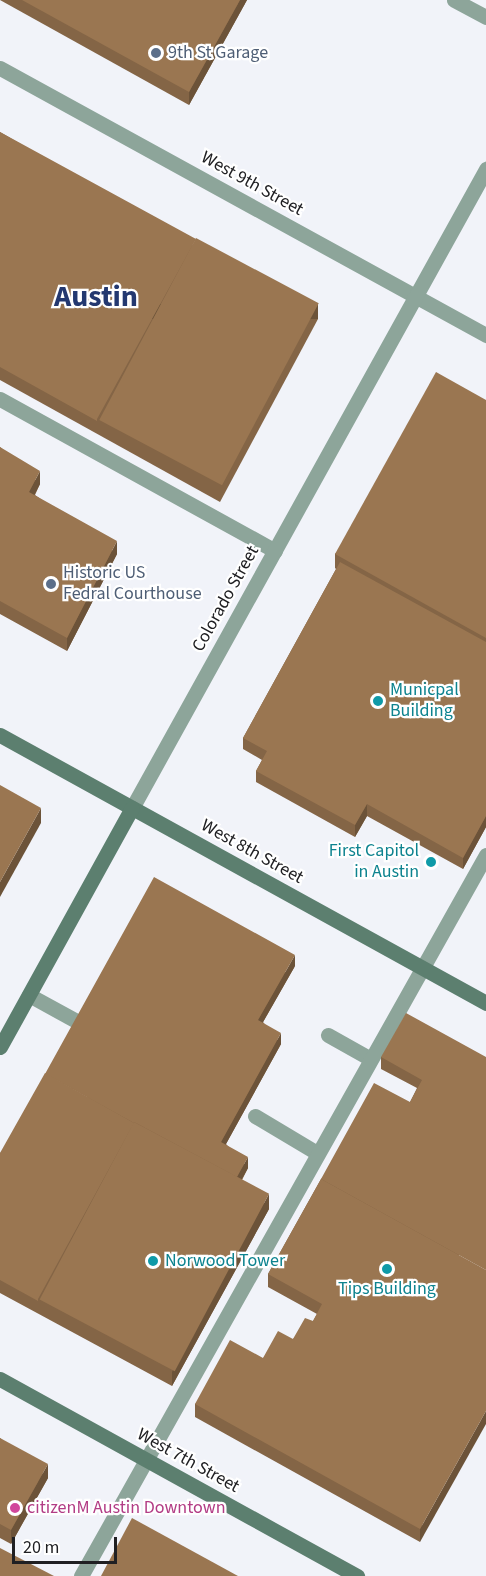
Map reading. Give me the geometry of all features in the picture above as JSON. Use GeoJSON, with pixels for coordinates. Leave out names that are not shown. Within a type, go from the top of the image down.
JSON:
{"type":"FeatureCollection","features":[{"type":"Feature","properties":{"kind":"main road","name":"West 8th Street"},"geometry":{"type":"LineString","coordinates":[[0,735],[486,1003]]}},
{"type":"Feature","properties":{"kind":"main road","name":"Colorado Street"},"geometry":{"type":"LineString","coordinates":[[1,1041],[29,995],[132,808]]}},
{"type":"Feature","properties":{"kind":"main road","name":"West 7th Street"},"geometry":{"type":"LineString","coordinates":[[0,1379],[357,1576]]}},
{"type":"Feature","properties":{"kind":"street"},"geometry":{"type":"LineString","coordinates":[[454,0],[486,17]]}},
{"type":"Feature","properties":{"kind":"street","name":"West 9th Street"},"geometry":{"type":"LineString","coordinates":[[0,68],[486,335]]}},
{"type":"Feature","properties":{"kind":"street","name":"Colorado Street"},"geometry":{"type":"LineString","coordinates":[[132,808],[486,169]]}},
{"type":"Feature","properties":{"kind":"street"},"geometry":{"type":"LineString","coordinates":[[0,399],[275,551]]}},
{"type":"Feature","properties":{"kind":"street"},"geometry":{"type":"LineString","coordinates":[[81,1576],[369,1058],[486,855]]}},
{"type":"Feature","properties":{"kind":"street"},"geometry":{"type":"LineString","coordinates":[[29,995],[80,1023]]}},
{"type":"Feature","properties":{"kind":"street"},"geometry":{"type":"LineString","coordinates":[[328,1035],[369,1058]]}},
{"type":"Feature","properties":{"kind":"street"},"geometry":{"type":"LineString","coordinates":[[255,1116],[317,1153]]}},
{"type":"Feature","properties":{"kind":"building","name":"9th St Garage"},"geometry":{"type":"Polygon","coordinates":[[[22,0],[240,0],[189,92],[22,0]]]}},
{"type":"Feature","properties":{"kind":"building"},"geometry":{"type":"Polygon","coordinates":[[[0,132],[196,239],[97,421],[0,367],[0,132]]]}},
{"type":"Feature","properties":{"kind":"building"},"geometry":{"type":"Polygon","coordinates":[[[196,238],[319,303],[222,485],[99,420],[196,238]]]}},
{"type":"Feature","properties":{"kind":"building"},"geometry":{"type":"Polygon","coordinates":[[[436,372],[486,400],[486,638],[335,554],[436,372]]]}},
{"type":"Feature","properties":{"kind":"building","name":"Historic US Fedral Courthouse"},"geometry":{"type":"Polygon","coordinates":[[[0,447],[40,471],[29,492],[117,541],[67,638],[0,601],[0,447]]]}},
{"type":"Feature","properties":{"kind":"building","name":"Municpal Building"},"geometry":{"type":"Polygon","coordinates":[[[340,562],[486,642],[486,816],[463,858],[367,804],[355,825],[256,771],[267,751],[243,738],[340,562]]]}},
{"type":"Feature","properties":{"kind":"building"},"geometry":{"type":"Polygon","coordinates":[[[0,785],[41,808],[0,882],[0,785]]]}},
{"type":"Feature","properties":{"kind":"building"},"geometry":{"type":"Polygon","coordinates":[[[154,877],[295,955],[258,1020],[281,1033],[221,1142],[248,1157],[237,1177],[45,1074],[154,877]]]}},
{"type":"Feature","properties":{"kind":"building"},"geometry":{"type":"Polygon","coordinates":[[[406,1013],[486,1057],[486,1270],[321,1179],[374,1083],[410,1102],[422,1080],[381,1057],[406,1013]]]}},
{"type":"Feature","properties":{"kind":"building"},"geometry":{"type":"Polygon","coordinates":[[[45,1073],[134,1123],[38,1301],[0,1280],[0,1153],[45,1073]]]}},
{"type":"Feature","properties":{"kind":"building","name":"Norwood Tower"},"geometry":{"type":"Polygon","coordinates":[[[134,1122],[269,1194],[175,1371],[40,1299],[134,1122]]]}},
{"type":"Feature","properties":{"kind":"building"},"geometry":{"type":"Polygon","coordinates":[[[321,1179],[486,1270],[486,1411],[420,1529],[195,1404],[230,1340],[263,1358],[278,1331],[293,1339],[305,1318],[313,1321],[322,1304],[268,1274],[321,1179]]]}},
{"type":"Feature","properties":{"kind":"building","name":"citizenM Austin Downtown"},"geometry":{"type":"Polygon","coordinates":[[[0,1438],[48,1464],[11,1530],[0,1524],[0,1438]]]}},
{"type":"Feature","properties":{"kind":"building"},"geometry":{"type":"Polygon","coordinates":[[[132,1518],[238,1576],[101,1576],[132,1518]]]}},
{"type":"Feature","properties":{"kind":"building"},"geometry":{"type":"Polygon","coordinates":[[[0,1548],[54,1576],[0,1576],[0,1548]]]}},
{"type":"Feature","properties":{"kind":"place","name":"9th St Garage"},"geometry":{"type":"Point","coordinates":[156,53]}},
{"type":"Feature","properties":{"kind":"place","name":"Historic US Fedral Courthouse"},"geometry":{"type":"Point","coordinates":[51,584]}},
{"type":"Feature","properties":{"kind":"place","name":"Municpal Building"},"geometry":{"type":"Point","coordinates":[378,701]}},
{"type":"Feature","properties":{"kind":"place","name":"First Capitol in Austin"},"geometry":{"type":"Point","coordinates":[431,862]}},
{"type":"Feature","properties":{"kind":"place","name":"Norwood Tower"},"geometry":{"type":"Point","coordinates":[153,1261]}},
{"type":"Feature","properties":{"kind":"place","name":"Tips Building"},"geometry":{"type":"Point","coordinates":[387,1269]}},
{"type":"Feature","properties":{"kind":"place","name":"citizenM Austin Downtown"},"geometry":{"type":"Point","coordinates":[15,1508]}},
{"type":"Feature","properties":{"kind":"district","name":"Austin"},"geometry":{"type":"Point","coordinates":[96,297]}}]}
